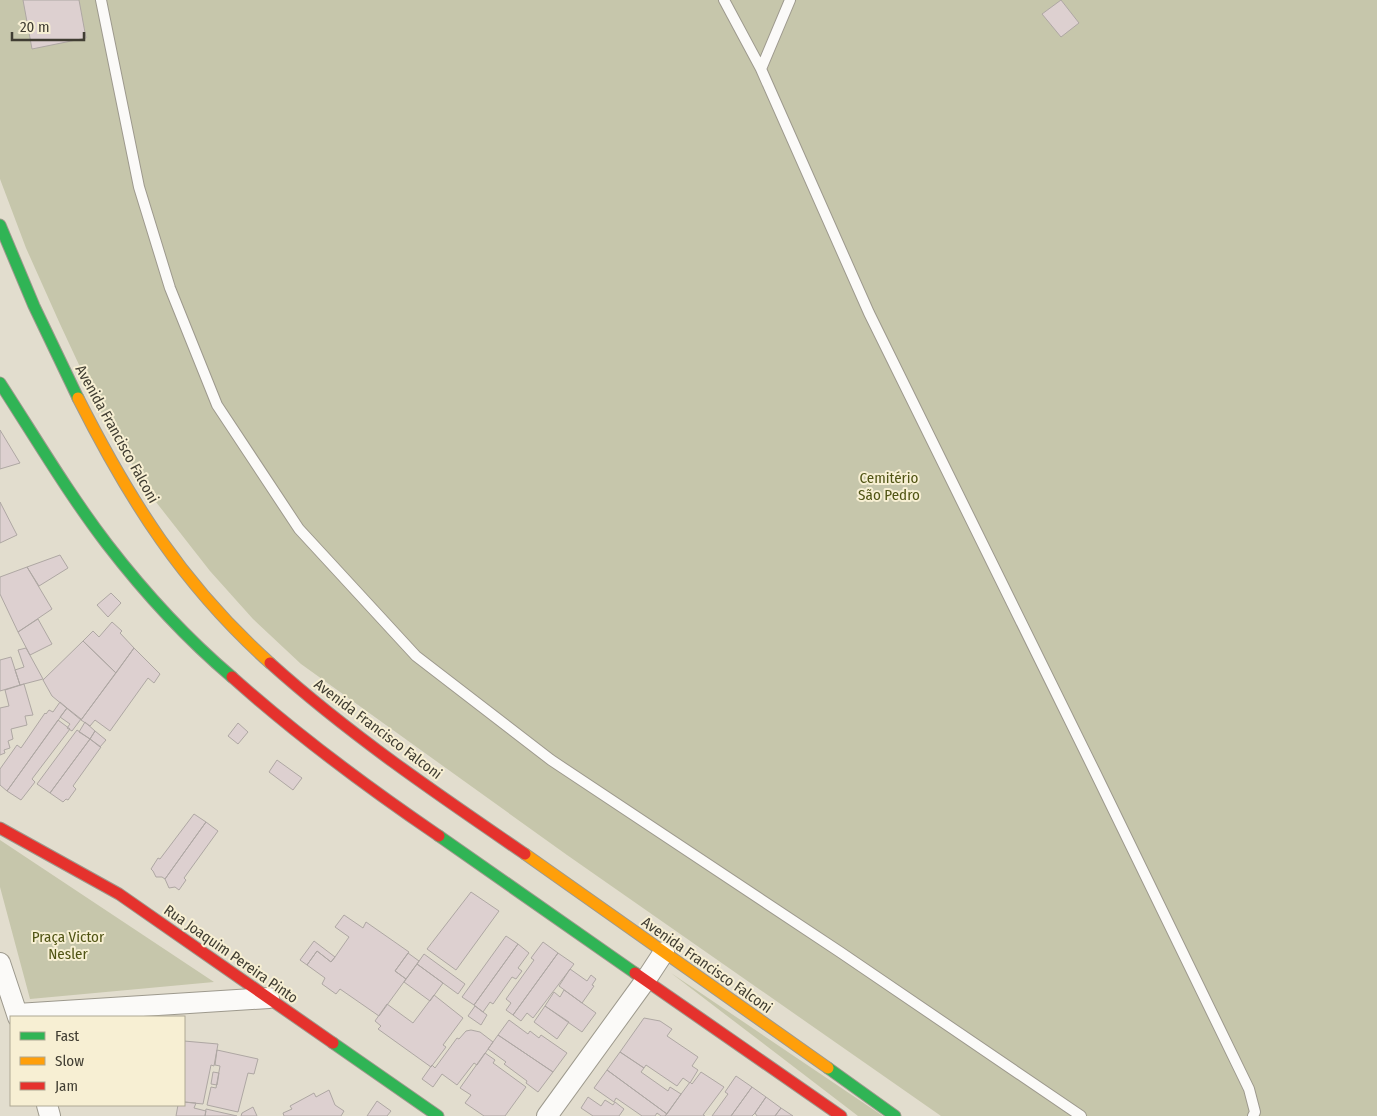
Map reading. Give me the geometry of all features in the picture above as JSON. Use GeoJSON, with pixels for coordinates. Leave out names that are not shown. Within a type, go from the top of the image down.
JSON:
{"type":"FeatureCollection","features":[{"type":"Feature","properties":{"kind":"main road","name":"Avenida Francisco Falconi"},"geometry":{"type":"LineString","coordinates":[[0,225],[41,323],[88,417],[138,504],[180,568],[226,620],[285,676],[380,753],[895,1116]]}},
{"type":"Feature","properties":{"kind":"main road"},"geometry":{"type":"LineString","coordinates":[[0,242],[11,254],[4,271]]}},
{"type":"Feature","properties":{"kind":"main road"},"geometry":{"type":"LineString","coordinates":[[0,383],[107,544],[158,604],[222,670],[280,720],[366,786],[841,1116]]}},
{"type":"Feature","properties":{"kind":"main road","name":"Rua Joaquim Pereira Pinto"},"geometry":{"type":"LineString","coordinates":[[0,828],[120,894],[438,1116]]}},
{"type":"Feature","properties":{"kind":"street"},"geometry":{"type":"LineString","coordinates":[[547,1116],[664,952]]}},
{"type":"Feature","properties":{"kind":"street"},"geometry":{"type":"LineString","coordinates":[[0,963],[17,1016],[269,998]]}},
{"type":"Feature","properties":{"kind":"lane"},"geometry":{"type":"LineString","coordinates":[[101,0],[139,187],[170,288],[217,405],[299,529],[416,656],[551,760],[840,952],[1081,1116]]}},
{"type":"Feature","properties":{"kind":"lane"},"geometry":{"type":"LineString","coordinates":[[724,0],[760,69],[869,313],[1249,1089],[1255,1112],[1253,1116]]}},
{"type":"Feature","properties":{"kind":"lane"},"geometry":{"type":"LineString","coordinates":[[760,69],[790,0]]}},
{"type":"Feature","properties":{"kind":"green space","name":"Cemitério São Pedro"},"geometry":{"type":"Polygon","coordinates":[[[0,0],[1377,0],[1377,1116],[941,1116],[567,855],[301,664],[253,619],[210,571],[156,502],[101,412],[60,324],[26,248],[0,179],[0,0]]]}},
{"type":"Feature","properties":{"kind":"green space","name":"Praça Victor Nesler"},"geometry":{"type":"Polygon","coordinates":[[[0,840],[214,982],[30,999],[0,887],[0,840]]]}},
{"type":"Feature","properties":{"kind":"green space"},"geometry":{"type":"Polygon","coordinates":[[[671,973],[883,1116],[858,1116],[671,973]]]}},
{"type":"Feature","properties":{"kind":"building"},"geometry":{"type":"Polygon","coordinates":[[[23,0],[79,0],[86,38],[32,49],[23,0]]]}},
{"type":"Feature","properties":{"kind":"building"},"geometry":{"type":"Polygon","coordinates":[[[1061,0],[1079,23],[1061,37],[1042,14],[1061,0]]]}},
{"type":"Feature","properties":{"kind":"building"},"geometry":{"type":"Polygon","coordinates":[[[0,430],[20,463],[0,469],[0,430]]]}},
{"type":"Feature","properties":{"kind":"building"},"geometry":{"type":"Polygon","coordinates":[[[0,502],[17,535],[0,543],[0,502]]]}},
{"type":"Feature","properties":{"kind":"building"},"geometry":{"type":"Polygon","coordinates":[[[60,555],[68,568],[39,586],[27,567],[60,555]]]}},
{"type":"Feature","properties":{"kind":"building"},"geometry":{"type":"Polygon","coordinates":[[[27,567],[52,609],[18,632],[0,594],[0,577],[27,567]]]}},
{"type":"Feature","properties":{"kind":"building"},"geometry":{"type":"Polygon","coordinates":[[[111,593],[121,603],[108,617],[97,605],[111,593]]]}},
{"type":"Feature","properties":{"kind":"building"},"geometry":{"type":"Polygon","coordinates":[[[38,619],[52,644],[30,655],[18,632],[38,619]]]}},
{"type":"Feature","properties":{"kind":"building"},"geometry":{"type":"Polygon","coordinates":[[[112,622],[122,631],[120,633],[134,648],[116,673],[83,641],[93,631],[99,637],[112,622]]]}},
{"type":"Feature","properties":{"kind":"building"},"geometry":{"type":"Polygon","coordinates":[[[83,641],[116,673],[81,720],[52,696],[43,680],[83,641]]]}},
{"type":"Feature","properties":{"kind":"building"},"geometry":{"type":"Polygon","coordinates":[[[26,648],[43,679],[20,685],[15,670],[24,667],[18,650],[26,648]]]}},
{"type":"Feature","properties":{"kind":"building"},"geometry":{"type":"Polygon","coordinates":[[[134,648],[160,674],[154,683],[148,678],[110,731],[95,720],[90,726],[81,720],[134,648]]]}},
{"type":"Feature","properties":{"kind":"building"},"geometry":{"type":"Polygon","coordinates":[[[11,657],[20,685],[0,691],[0,660],[11,657]]]}},
{"type":"Feature","properties":{"kind":"building"},"geometry":{"type":"Polygon","coordinates":[[[24,684],[33,715],[25,716],[27,725],[11,729],[13,739],[8,741],[10,748],[4,750],[5,753],[0,755],[0,708],[9,706],[5,690],[24,684]]]}},
{"type":"Feature","properties":{"kind":"building"},"geometry":{"type":"Polygon","coordinates":[[[60,702],[67,708],[7,791],[0,785],[0,769],[17,745],[21,748],[45,713],[49,710],[53,712],[60,702]]]}},
{"type":"Feature","properties":{"kind":"building"},"geometry":{"type":"Polygon","coordinates":[[[67,708],[81,719],[72,731],[67,728],[70,724],[60,717],[67,708]]]}},
{"type":"Feature","properties":{"kind":"building"},"geometry":{"type":"Polygon","coordinates":[[[58,720],[70,729],[32,779],[35,782],[21,800],[7,791],[58,720]]]}},
{"type":"Feature","properties":{"kind":"building"},"geometry":{"type":"Polygon","coordinates":[[[85,722],[95,731],[90,739],[79,732],[85,722]]]}},
{"type":"Feature","properties":{"kind":"building"},"geometry":{"type":"Polygon","coordinates":[[[238,723],[248,732],[238,744],[228,736],[238,723]]]}},
{"type":"Feature","properties":{"kind":"building"},"geometry":{"type":"Polygon","coordinates":[[[77,730],[90,739],[50,793],[37,784],[77,730]]]}},
{"type":"Feature","properties":{"kind":"building"},"geometry":{"type":"Polygon","coordinates":[[[95,731],[106,740],[100,747],[90,739],[95,731]]]}},
{"type":"Feature","properties":{"kind":"building"},"geometry":{"type":"Polygon","coordinates":[[[90,739],[101,747],[73,786],[76,789],[68,800],[66,799],[63,802],[50,793],[90,739]]]}},
{"type":"Feature","properties":{"kind":"building"},"geometry":{"type":"Polygon","coordinates":[[[277,760],[302,778],[293,790],[269,772],[277,760]]]}},
{"type":"Feature","properties":{"kind":"building"},"geometry":{"type":"Polygon","coordinates":[[[194,814],[206,822],[165,879],[156,877],[151,869],[194,814]]]}},
{"type":"Feature","properties":{"kind":"building"},"geometry":{"type":"Polygon","coordinates":[[[206,822],[218,831],[184,878],[186,880],[179,890],[175,887],[169,888],[165,879],[206,822]]]}},
{"type":"Feature","properties":{"kind":"building"},"geometry":{"type":"Polygon","coordinates":[[[471,892],[499,911],[456,970],[427,949],[471,892]]]}},
{"type":"Feature","properties":{"kind":"building"},"geometry":{"type":"Polygon","coordinates":[[[344,915],[363,928],[366,922],[409,952],[395,971],[406,979],[379,1016],[340,989],[336,994],[322,984],[325,978],[307,965],[317,951],[331,962],[335,957],[349,937],[335,927],[344,915]]]}},
{"type":"Feature","properties":{"kind":"building"},"geometry":{"type":"Polygon","coordinates":[[[506,936],[518,944],[474,1005],[462,997],[506,936]]]}},
{"type":"Feature","properties":{"kind":"building"},"geometry":{"type":"Polygon","coordinates":[[[314,941],[335,957],[331,962],[317,951],[307,965],[300,960],[314,941]]]}},
{"type":"Feature","properties":{"kind":"building"},"geometry":{"type":"Polygon","coordinates":[[[543,942],[558,953],[513,1015],[506,1010],[511,1003],[506,999],[534,960],[531,958],[543,942]]]}},
{"type":"Feature","properties":{"kind":"building"},"geometry":{"type":"Polygon","coordinates":[[[518,944],[529,953],[518,968],[522,971],[516,979],[512,977],[493,1004],[490,1002],[483,1012],[474,1005],[518,944]]]}},
{"type":"Feature","properties":{"kind":"building"},"geometry":{"type":"Polygon","coordinates":[[[408,953],[419,961],[406,979],[395,971],[408,953]]]}},
{"type":"Feature","properties":{"kind":"building"},"geometry":{"type":"Polygon","coordinates":[[[558,953],[574,964],[533,1018],[527,1013],[521,1021],[513,1015],[558,953]]]}},
{"type":"Feature","properties":{"kind":"building"},"geometry":{"type":"Polygon","coordinates":[[[424,954],[465,984],[458,994],[417,964],[424,954]]]}},
{"type":"Feature","properties":{"kind":"building"},"geometry":{"type":"Polygon","coordinates":[[[417,964],[443,983],[430,1001],[404,982],[417,964]]]}},
{"type":"Feature","properties":{"kind":"building"},"geometry":{"type":"Polygon","coordinates":[[[570,969],[587,981],[591,975],[596,979],[592,985],[594,986],[582,1003],[559,986],[570,969]]]}},
{"type":"Feature","properties":{"kind":"building"},"geometry":{"type":"Polygon","coordinates":[[[564,990],[596,1013],[582,1032],[545,1006],[554,992],[560,997],[564,990]]]}},
{"type":"Feature","properties":{"kind":"building"},"geometry":{"type":"Polygon","coordinates":[[[434,995],[463,1018],[443,1045],[446,1047],[431,1067],[378,1029],[381,1026],[375,1021],[387,1004],[413,1023],[434,995]]]}},
{"type":"Feature","properties":{"kind":"building"},"geometry":{"type":"Polygon","coordinates":[[[475,1006],[487,1015],[481,1025],[468,1016],[475,1006]]]}},
{"type":"Feature","properties":{"kind":"building"},"geometry":{"type":"Polygon","coordinates":[[[545,1006],[569,1022],[557,1039],[534,1022],[545,1006]]]}},
{"type":"Feature","properties":{"kind":"building"},"geometry":{"type":"Polygon","coordinates":[[[644,1018],[660,1021],[672,1029],[667,1036],[698,1057],[692,1066],[698,1070],[690,1083],[683,1078],[677,1086],[646,1065],[644,1068],[620,1052],[644,1018]]]}},
{"type":"Feature","properties":{"kind":"building"},"geometry":{"type":"Polygon","coordinates":[[[509,1020],[528,1034],[530,1031],[539,1038],[541,1035],[567,1053],[553,1072],[498,1035],[509,1020]]]}},
{"type":"Feature","properties":{"kind":"building"},"geometry":{"type":"Polygon","coordinates":[[[466,1031],[480,1032],[493,1042],[477,1065],[474,1063],[457,1085],[442,1074],[433,1087],[422,1079],[432,1065],[435,1068],[457,1038],[459,1039],[466,1031]]]}},
{"type":"Feature","properties":{"kind":"building"},"geometry":{"type":"Polygon","coordinates":[[[498,1035],[553,1072],[538,1092],[504,1064],[506,1062],[488,1049],[498,1035]]]}},
{"type":"Feature","properties":{"kind":"building"},"geometry":{"type":"Polygon","coordinates":[[[185,1041],[218,1044],[214,1066],[211,1065],[203,1104],[185,1102],[185,1041]]]}},
{"type":"Feature","properties":{"kind":"building"},"geometry":{"type":"Polygon","coordinates":[[[217,1050],[258,1059],[254,1074],[248,1073],[238,1112],[207,1105],[211,1087],[216,1088],[220,1066],[215,1065],[217,1050]]]}},
{"type":"Feature","properties":{"kind":"building"},"geometry":{"type":"Polygon","coordinates":[[[620,1052],[644,1068],[641,1072],[668,1091],[670,1087],[681,1094],[667,1114],[607,1070],[620,1052]]]}},
{"type":"Feature","properties":{"kind":"building"},"geometry":{"type":"Polygon","coordinates":[[[485,1053],[495,1060],[493,1063],[526,1087],[505,1116],[484,1116],[465,1103],[471,1095],[460,1088],[485,1053]]]}},
{"type":"Feature","properties":{"kind":"building"},"geometry":{"type":"Polygon","coordinates":[[[607,1070],[667,1114],[665,1116],[657,1113],[655,1116],[642,1116],[616,1098],[614,1102],[594,1088],[607,1070]]]}},
{"type":"Feature","properties":{"kind":"building"},"geometry":{"type":"Polygon","coordinates":[[[213,1072],[219,1073],[217,1085],[211,1084],[213,1072]]]}},
{"type":"Feature","properties":{"kind":"building"},"geometry":{"type":"Polygon","coordinates":[[[701,1072],[724,1087],[703,1115],[705,1116],[665,1116],[690,1082],[692,1084],[701,1072]]]}},
{"type":"Feature","properties":{"kind":"building"},"geometry":{"type":"Polygon","coordinates":[[[736,1076],[752,1087],[731,1116],[712,1116],[728,1094],[725,1092],[736,1076]]]}},
{"type":"Feature","properties":{"kind":"building"},"geometry":{"type":"Polygon","coordinates":[[[752,1087],[766,1097],[755,1113],[752,1116],[731,1116],[752,1087]]]}},
{"type":"Feature","properties":{"kind":"building"},"geometry":{"type":"Polygon","coordinates":[[[329,1090],[335,1105],[344,1111],[341,1116],[284,1116],[283,1113],[292,1109],[290,1106],[314,1093],[316,1097],[329,1090]]]}},
{"type":"Feature","properties":{"kind":"building"},"geometry":{"type":"Polygon","coordinates":[[[588,1097],[601,1106],[605,1100],[613,1105],[615,1102],[624,1109],[619,1116],[593,1116],[581,1108],[588,1097]]]}},
{"type":"Feature","properties":{"kind":"building"},"geometry":{"type":"Polygon","coordinates":[[[766,1097],[781,1108],[775,1116],[757,1116],[755,1113],[766,1097]]]}},
{"type":"Feature","properties":{"kind":"building"},"geometry":{"type":"Polygon","coordinates":[[[377,1101],[391,1111],[387,1116],[367,1116],[377,1101]]]}},
{"type":"Feature","properties":{"kind":"building"},"geometry":{"type":"Polygon","coordinates":[[[185,1102],[196,1103],[194,1108],[206,1111],[205,1116],[176,1116],[178,1106],[185,1106],[185,1102]]]}},
{"type":"Feature","properties":{"kind":"building"},"geometry":{"type":"Polygon","coordinates":[[[253,1107],[257,1116],[241,1116],[242,1113],[253,1107]]]}},
{"type":"Feature","properties":{"kind":"building"},"geometry":{"type":"Polygon","coordinates":[[[781,1108],[793,1116],[775,1116],[781,1108]]]}},
{"type":"Feature","properties":{"kind":"building"},"geometry":{"type":"Polygon","coordinates":[[[206,1109],[237,1116],[205,1116],[206,1109]]]}},
{"type":"Feature","properties":{"kind":"traffic: fast"},"geometry":{"type":"LineString","coordinates":[[0,225],[34,306],[78,398]]}},
{"type":"Feature","properties":{"kind":"traffic: fast"},"geometry":{"type":"LineString","coordinates":[[0,383],[79,505],[121,562],[182,630],[232,677]]}},
{"type":"Feature","properties":{"kind":"traffic: fast"},"geometry":{"type":"LineString","coordinates":[[439,836],[635,973]]}},
{"type":"Feature","properties":{"kind":"traffic: fast"},"geometry":{"type":"LineString","coordinates":[[333,1043],[438,1116]]}},
{"type":"Feature","properties":{"kind":"traffic: fast"},"geometry":{"type":"LineString","coordinates":[[828,1068],[895,1116]]}},
{"type":"Feature","properties":{"kind":"traffic: slow"},"geometry":{"type":"LineString","coordinates":[[78,398],[118,472],[161,540],[211,603],[270,663]]}},
{"type":"Feature","properties":{"kind":"traffic: slow"},"geometry":{"type":"LineString","coordinates":[[525,854],[828,1068]]}},
{"type":"Feature","properties":{"kind":"traffic: jam"},"geometry":{"type":"LineString","coordinates":[[270,663],[362,739],[426,786],[525,854]]}},
{"type":"Feature","properties":{"kind":"traffic: jam"},"geometry":{"type":"LineString","coordinates":[[232,677],[333,760],[439,836]]}},
{"type":"Feature","properties":{"kind":"traffic: jam"},"geometry":{"type":"LineString","coordinates":[[0,828],[119,894],[333,1043]]}},
{"type":"Feature","properties":{"kind":"traffic: jam"},"geometry":{"type":"LineString","coordinates":[[635,973],[841,1116]]}}]}
